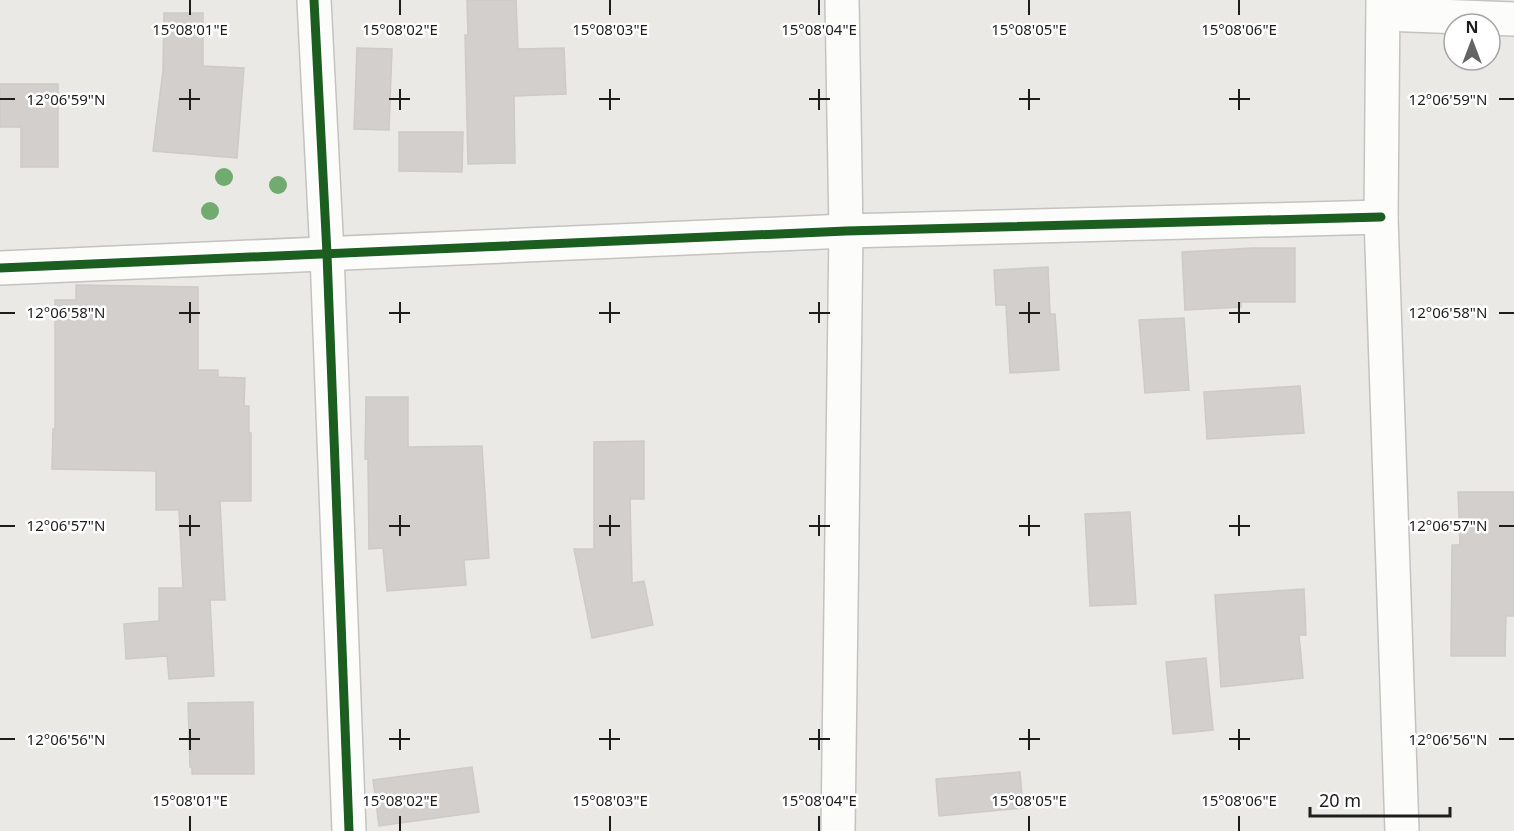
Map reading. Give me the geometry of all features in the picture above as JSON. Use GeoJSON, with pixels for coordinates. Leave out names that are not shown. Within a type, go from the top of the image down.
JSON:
{"type":"FeatureCollection","features":[{"type":"Feature","properties":{"kind":"street"},"geometry":{"type":"LineString","coordinates":[[314,0],[327,254],[349,831]]}},
{"type":"Feature","properties":{"kind":"street"},"geometry":{"type":"LineString","coordinates":[[838,831],[846,231],[842,0]]}},
{"type":"Feature","properties":{"kind":"street"},"geometry":{"type":"LineString","coordinates":[[1402,831],[1381,217],[1383,7],[1514,19]]}},
{"type":"Feature","properties":{"kind":"street"},"geometry":{"type":"LineString","coordinates":[[0,268],[846,231],[1381,217]]}},
{"type":"Feature","properties":{"kind":"building"},"geometry":{"type":"Polygon","coordinates":[[[467,0],[516,0],[518,49],[564,48],[566,94],[514,96],[515,163],[468,164],[465,35],[468,35],[467,0]]]}},
{"type":"Feature","properties":{"kind":"building"},"geometry":{"type":"Polygon","coordinates":[[[164,13],[203,13],[203,66],[244,68],[237,158],[153,151],[163,70],[164,13]]]}},
{"type":"Feature","properties":{"kind":"building"},"geometry":{"type":"Polygon","coordinates":[[[357,48],[392,49],[389,130],[354,129],[357,48]]]}},
{"type":"Feature","properties":{"kind":"building"},"geometry":{"type":"Polygon","coordinates":[[[0,84],[58,84],[58,167],[21,167],[21,127],[0,127],[0,84]]]}},
{"type":"Feature","properties":{"kind":"building"},"geometry":{"type":"Polygon","coordinates":[[[399,132],[463,132],[462,172],[399,171],[399,132]]]}},
{"type":"Feature","properties":{"kind":"building"},"geometry":{"type":"Polygon","coordinates":[[[1295,248],[1295,302],[1241,302],[1241,307],[1185,310],[1182,252],[1295,248]]]}},
{"type":"Feature","properties":{"kind":"building"},"geometry":{"type":"Polygon","coordinates":[[[1048,267],[1050,314],[1055,314],[1059,370],[1010,373],[1006,305],[996,305],[994,270],[1048,267]]]}},
{"type":"Feature","properties":{"kind":"building"},"geometry":{"type":"Polygon","coordinates":[[[76,285],[198,287],[198,370],[218,370],[218,377],[245,378],[244,406],[249,406],[249,433],[251,433],[251,501],[220,501],[225,600],[210,600],[214,676],[169,679],[167,656],[126,659],[124,624],[159,621],[159,588],[183,588],[179,510],[156,510],[156,471],[52,469],[53,429],[55,430],[55,300],[76,300],[76,285]]]}},
{"type":"Feature","properties":{"kind":"building"},"geometry":{"type":"Polygon","coordinates":[[[1184,318],[1189,390],[1145,393],[1139,320],[1184,318]]]}},
{"type":"Feature","properties":{"kind":"building"},"geometry":{"type":"Polygon","coordinates":[[[1300,386],[1304,433],[1207,439],[1204,392],[1300,386]]]}},
{"type":"Feature","properties":{"kind":"building"},"geometry":{"type":"Polygon","coordinates":[[[366,397],[408,397],[408,447],[482,446],[489,558],[464,560],[466,585],[387,591],[383,548],[369,549],[368,459],[365,459],[366,397]]]}},
{"type":"Feature","properties":{"kind":"building"},"geometry":{"type":"Polygon","coordinates":[[[644,441],[644,499],[630,499],[632,583],[644,581],[653,625],[592,638],[574,549],[594,549],[594,442],[644,441]]]}},
{"type":"Feature","properties":{"kind":"building"},"geometry":{"type":"Polygon","coordinates":[[[1458,492],[1514,492],[1514,616],[1506,616],[1505,656],[1451,656],[1452,545],[1460,545],[1458,492]]]}},
{"type":"Feature","properties":{"kind":"building"},"geometry":{"type":"Polygon","coordinates":[[[1130,512],[1136,604],[1090,606],[1085,514],[1130,512]]]}},
{"type":"Feature","properties":{"kind":"building"},"geometry":{"type":"Polygon","coordinates":[[[1304,589],[1306,635],[1299,635],[1303,678],[1221,687],[1215,595],[1304,589]]]}},
{"type":"Feature","properties":{"kind":"building"},"geometry":{"type":"Polygon","coordinates":[[[1206,658],[1213,730],[1173,734],[1166,662],[1206,658]]]}},
{"type":"Feature","properties":{"kind":"building"},"geometry":{"type":"Polygon","coordinates":[[[253,702],[254,774],[192,774],[188,703],[253,702]]]}},
{"type":"Feature","properties":{"kind":"building"},"geometry":{"type":"Polygon","coordinates":[[[472,767],[479,812],[379,826],[373,780],[472,767]]]}},
{"type":"Feature","properties":{"kind":"building"},"geometry":{"type":"Polygon","coordinates":[[[1020,772],[1023,808],[939,816],[936,779],[1020,772]]]}},
{"type":"Feature","properties":{"kind":"cycle path"},"geometry":{"type":"LineString","coordinates":[[314,0],[327,254],[349,831]]}},
{"type":"Feature","properties":{"kind":"cycle path"},"geometry":{"type":"LineString","coordinates":[[0,268],[846,231],[1381,217]]}}]}
